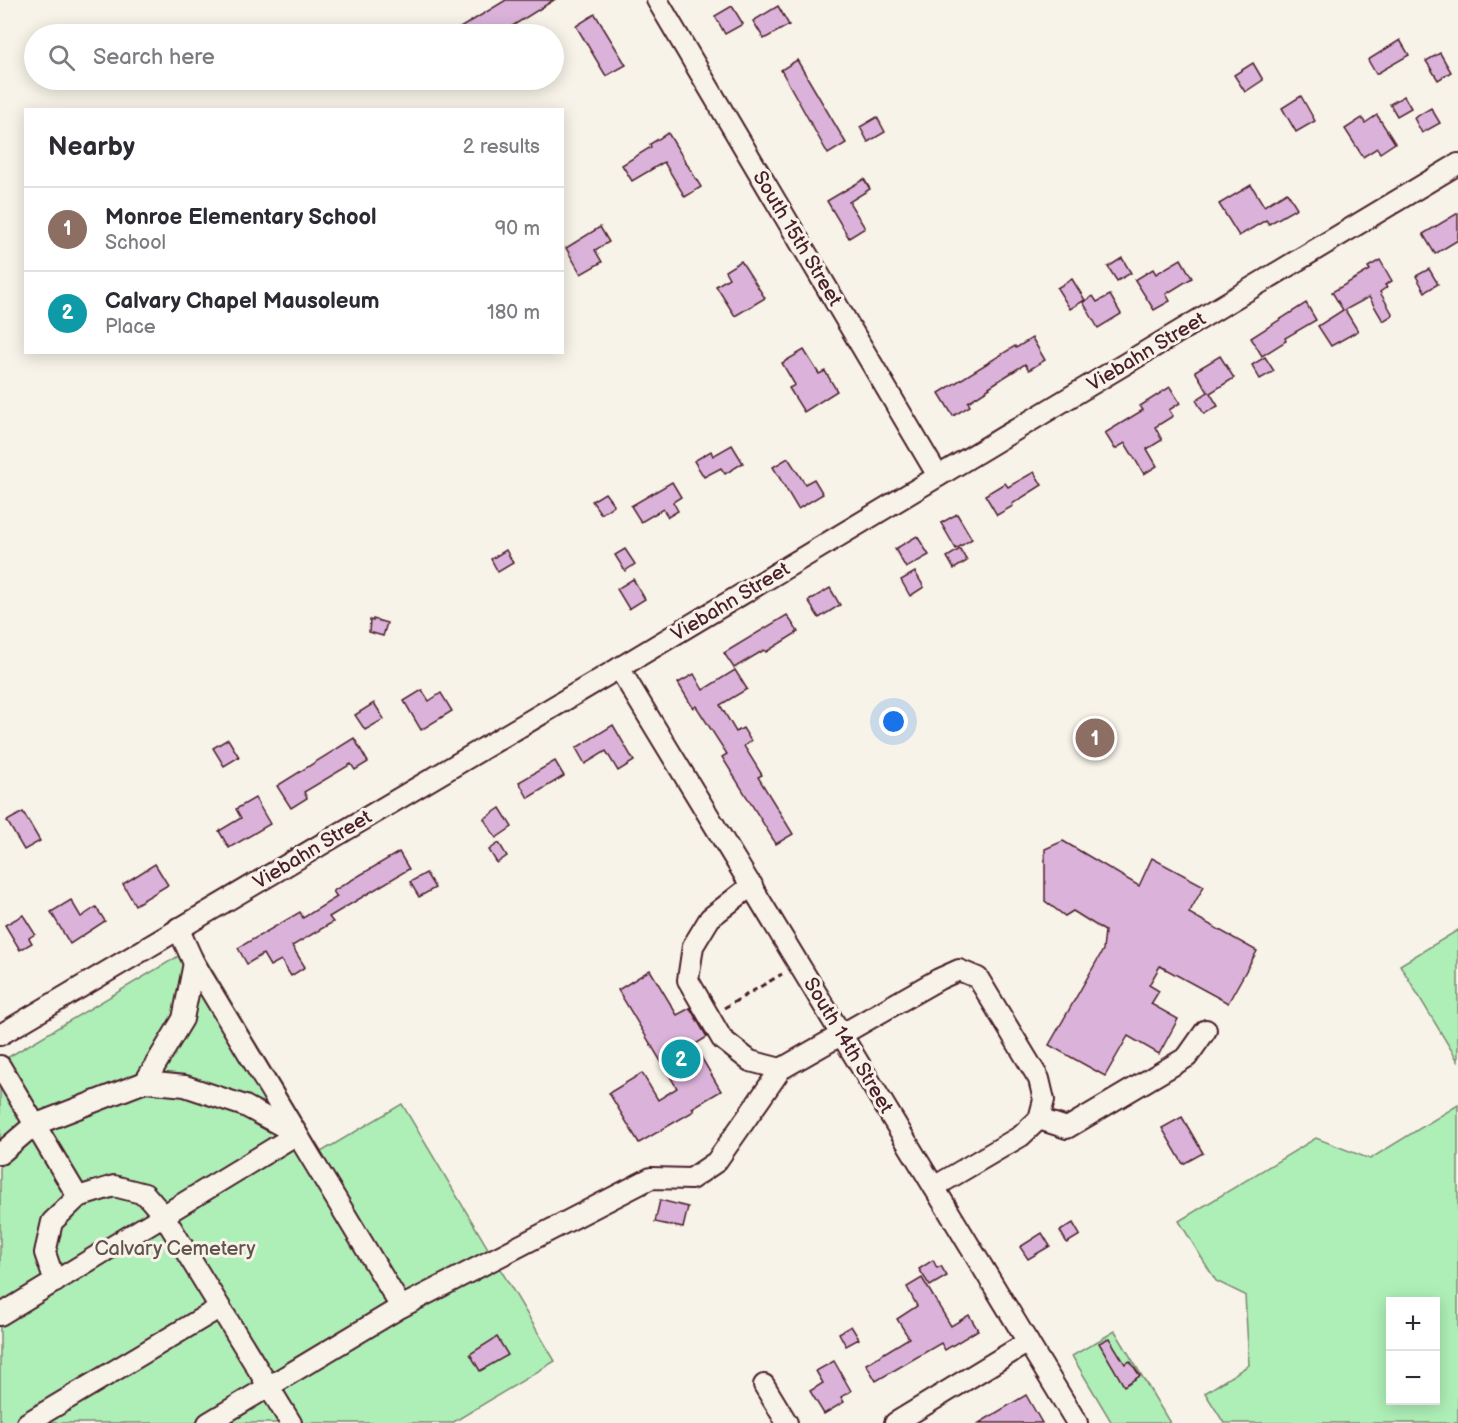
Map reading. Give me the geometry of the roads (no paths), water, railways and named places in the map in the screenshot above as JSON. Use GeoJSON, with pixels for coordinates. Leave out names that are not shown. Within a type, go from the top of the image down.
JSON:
{"type":"FeatureCollection","features":[{"type":"Feature","properties":{"kind":"street","name":"South 15th Street"},"geometry":{"type":"LineString","coordinates":[[657,0],[938,476]]}},
{"type":"Feature","properties":{"kind":"street","name":"Viebahn Street"},"geometry":{"type":"LineString","coordinates":[[0,1035],[619,668],[1458,164]]}},
{"type":"Feature","properties":{"kind":"street","name":"South 14th Street"},"geometry":{"type":"LineString","coordinates":[[619,668],[1077,1423]]}},
{"type":"Feature","properties":{"kind":"street"},"geometry":{"type":"LineString","coordinates":[[752,885],[710,918],[693,946],[687,980],[722,1039],[750,1061],[781,1070]]}},
{"type":"Feature","properties":{"kind":"street"},"geometry":{"type":"LineString","coordinates":[[178,928],[194,963],[401,1307]]}},
{"type":"Feature","properties":{"kind":"street"},"geometry":{"type":"LineString","coordinates":[[145,1082],[183,1019],[194,963]]}},
{"type":"Feature","properties":{"kind":"street"},"geometry":{"type":"LineString","coordinates":[[208,1423],[401,1307],[651,1178],[691,1179],[716,1162],[781,1070],[939,979],[959,970],[978,978],[1040,1078],[1044,1100],[1039,1119],[1021,1136],[934,1187]]}},
{"type":"Feature","properties":{"kind":"street"},"geometry":{"type":"LineString","coordinates":[[1039,1119],[1067,1128],[1187,1057],[1206,1030]]}},
{"type":"Feature","properties":{"kind":"street"},"geometry":{"type":"LineString","coordinates":[[0,1066],[78,1197]]}},
{"type":"Feature","properties":{"kind":"street"},"geometry":{"type":"LineString","coordinates":[[0,1154],[34,1125],[145,1082],[185,1086],[245,1106],[297,1134]]}},
{"type":"Feature","properties":{"kind":"street"},"geometry":{"type":"LineString","coordinates":[[0,1315],[297,1134]]}},
{"type":"Feature","properties":{"kind":"street"},"geometry":{"type":"LineString","coordinates":[[55,1282],[45,1253],[52,1222],[78,1197],[114,1186],[145,1194],[164,1216],[291,1423]]}},
{"type":"Feature","properties":{"kind":"street"},"geometry":{"type":"LineString","coordinates":[[27,1423],[219,1308]]}},
{"type":"Feature","properties":{"kind":"street"},"geometry":{"type":"LineString","coordinates":[[895,1423],[1028,1342]]}},
{"type":"Feature","properties":{"kind":"street"},"geometry":{"type":"LineString","coordinates":[[764,1385],[787,1423]]}},
{"type":"Feature","properties":{"kind":"place","name":"Monroe Elementary School"},"geometry":{"type":"Point","coordinates":[1095,738]}},
{"type":"Feature","properties":{"kind":"place","name":"Calvary Chapel Mausoleum"},"geometry":{"type":"Point","coordinates":[681,1059]}},
{"type":"Feature","properties":{"kind":"park label","name":"Calvary Cemetery"},"geometry":{"type":"Point","coordinates":[175,1248]}}]}
